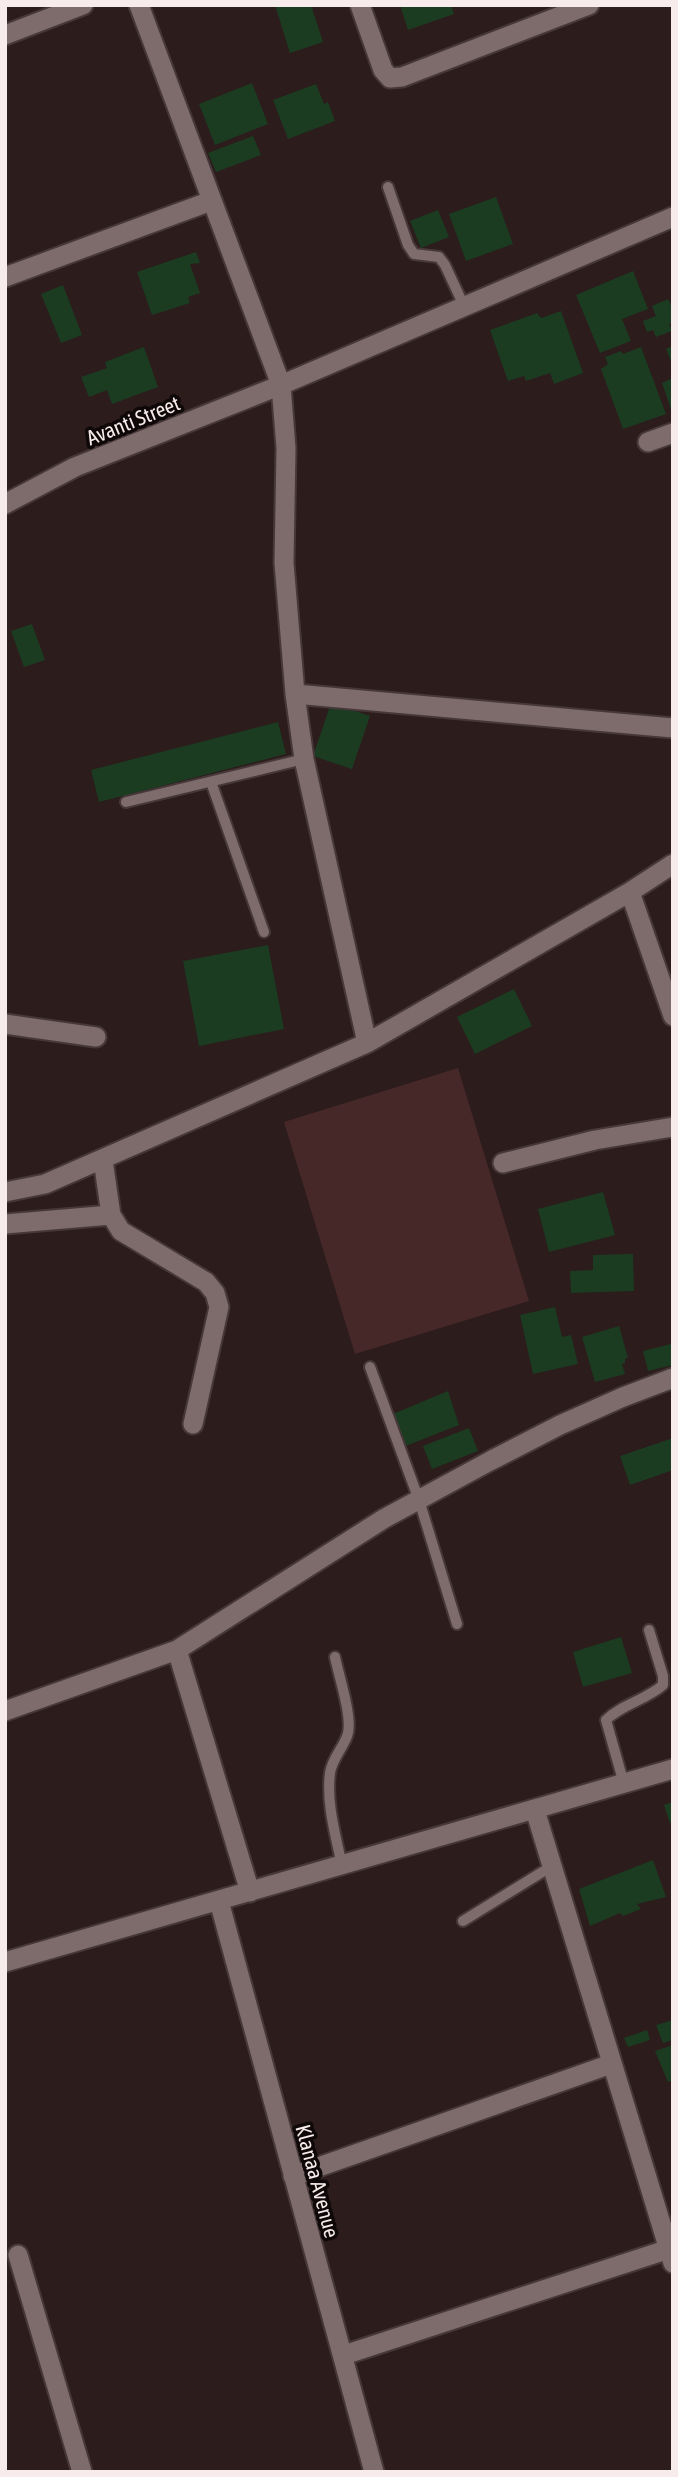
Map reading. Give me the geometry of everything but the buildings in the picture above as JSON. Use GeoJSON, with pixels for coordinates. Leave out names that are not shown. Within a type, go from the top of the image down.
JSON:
{"type":"FeatureCollection","features":[{"type":"Feature","properties":{"kind":"street"},"geometry":{"type":"LineString","coordinates":[[5,35],[83,5]]}},
{"type":"Feature","properties":{"kind":"street"},"geometry":{"type":"LineString","coordinates":[[139,5],[281,385],[286,447],[284,563],[295,694],[304,759],[367,1043]]}},
{"type":"Feature","properties":{"kind":"street"},"geometry":{"type":"LineString","coordinates":[[360,5],[383,70],[390,78],[402,76],[589,5]]}},
{"type":"Feature","properties":{"kind":"street"},"geometry":{"type":"LineString","coordinates":[[5,277],[211,201]]}},
{"type":"Feature","properties":{"kind":"street","name":"Avanti Street"},"geometry":{"type":"LineString","coordinates":[[5,504],[75,467],[281,385],[673,217]]}},
{"type":"Feature","properties":{"kind":"street"},"geometry":{"type":"LineString","coordinates":[[648,442],[673,433]]}},
{"type":"Feature","properties":{"kind":"street"},"geometry":{"type":"LineString","coordinates":[[295,694],[673,728]]}},
{"type":"Feature","properties":{"kind":"street"},"geometry":{"type":"LineString","coordinates":[[5,1192],[45,1184],[367,1043],[630,892],[673,864]]}},
{"type":"Feature","properties":{"kind":"street"},"geometry":{"type":"LineString","coordinates":[[630,892],[673,1016]]}},
{"type":"Feature","properties":{"kind":"street"},"geometry":{"type":"LineString","coordinates":[[5,1024],[96,1037]]}},
{"type":"Feature","properties":{"kind":"street"},"geometry":{"type":"LineString","coordinates":[[503,1163],[595,1140],[673,1127]]}},
{"type":"Feature","properties":{"kind":"street"},"geometry":{"type":"LineString","coordinates":[[103,1160],[111,1215],[121,1231],[206,1282],[215,1293],[219,1307],[193,1423]]}},
{"type":"Feature","properties":{"kind":"street"},"geometry":{"type":"LineString","coordinates":[[5,1224],[111,1215]]}},
{"type":"Feature","properties":{"kind":"street"},"geometry":{"type":"LineString","coordinates":[[5,1711],[177,1650],[385,1518],[559,1425],[673,1378]]}},
{"type":"Feature","properties":{"kind":"street"},"geometry":{"type":"LineString","coordinates":[[177,1650],[250,1892]]}},
{"type":"Feature","properties":{"kind":"street"},"geometry":{"type":"LineString","coordinates":[[5,1962],[673,1769]]}},
{"type":"Feature","properties":{"kind":"street"},"geometry":{"type":"LineString","coordinates":[[344,2355],[671,2256],[535,1810]]}},
{"type":"Feature","properties":{"kind":"street","name":"Klanaa Avenue"},"geometry":{"type":"LineString","coordinates":[[219,1901],[374,2472]]}},
{"type":"Feature","properties":{"kind":"street"},"geometry":{"type":"LineString","coordinates":[[293,2176],[611,2064]]}},
{"type":"Feature","properties":{"kind":"street"},"geometry":{"type":"LineString","coordinates":[[18,2255],[82,2472]]}},
{"type":"Feature","properties":{"kind":"lane"},"geometry":{"type":"LineString","coordinates":[[388,187],[408,245],[414,254],[439,257],[464,306]]}},
{"type":"Feature","properties":{"kind":"lane"},"geometry":{"type":"LineString","coordinates":[[126,802],[304,759]]}},
{"type":"Feature","properties":{"kind":"lane"},"geometry":{"type":"LineString","coordinates":[[211,782],[264,932]]}},
{"type":"Feature","properties":{"kind":"lane"},"geometry":{"type":"LineString","coordinates":[[370,1367],[419,1500],[457,1624]]}},
{"type":"Feature","properties":{"kind":"lane"},"geometry":{"type":"LineString","coordinates":[[624,1784],[606,1720],[615,1711],[663,1685],[663,1676],[649,1630]]}},
{"type":"Feature","properties":{"kind":"lane"},"geometry":{"type":"LineString","coordinates":[[335,1657],[348,1717],[348,1734],[330,1771],[329,1797],[342,1866]]}},
{"type":"Feature","properties":{"kind":"lane"},"geometry":{"type":"LineString","coordinates":[[463,1921],[552,1866]]}},
{"type":"Feature","properties":{"kind":"shaded area"},"geometry":{"type":"Polygon","coordinates":[[[458,1068],[529,1301],[355,1354],[284,1122],[458,1068]]]}}]}
